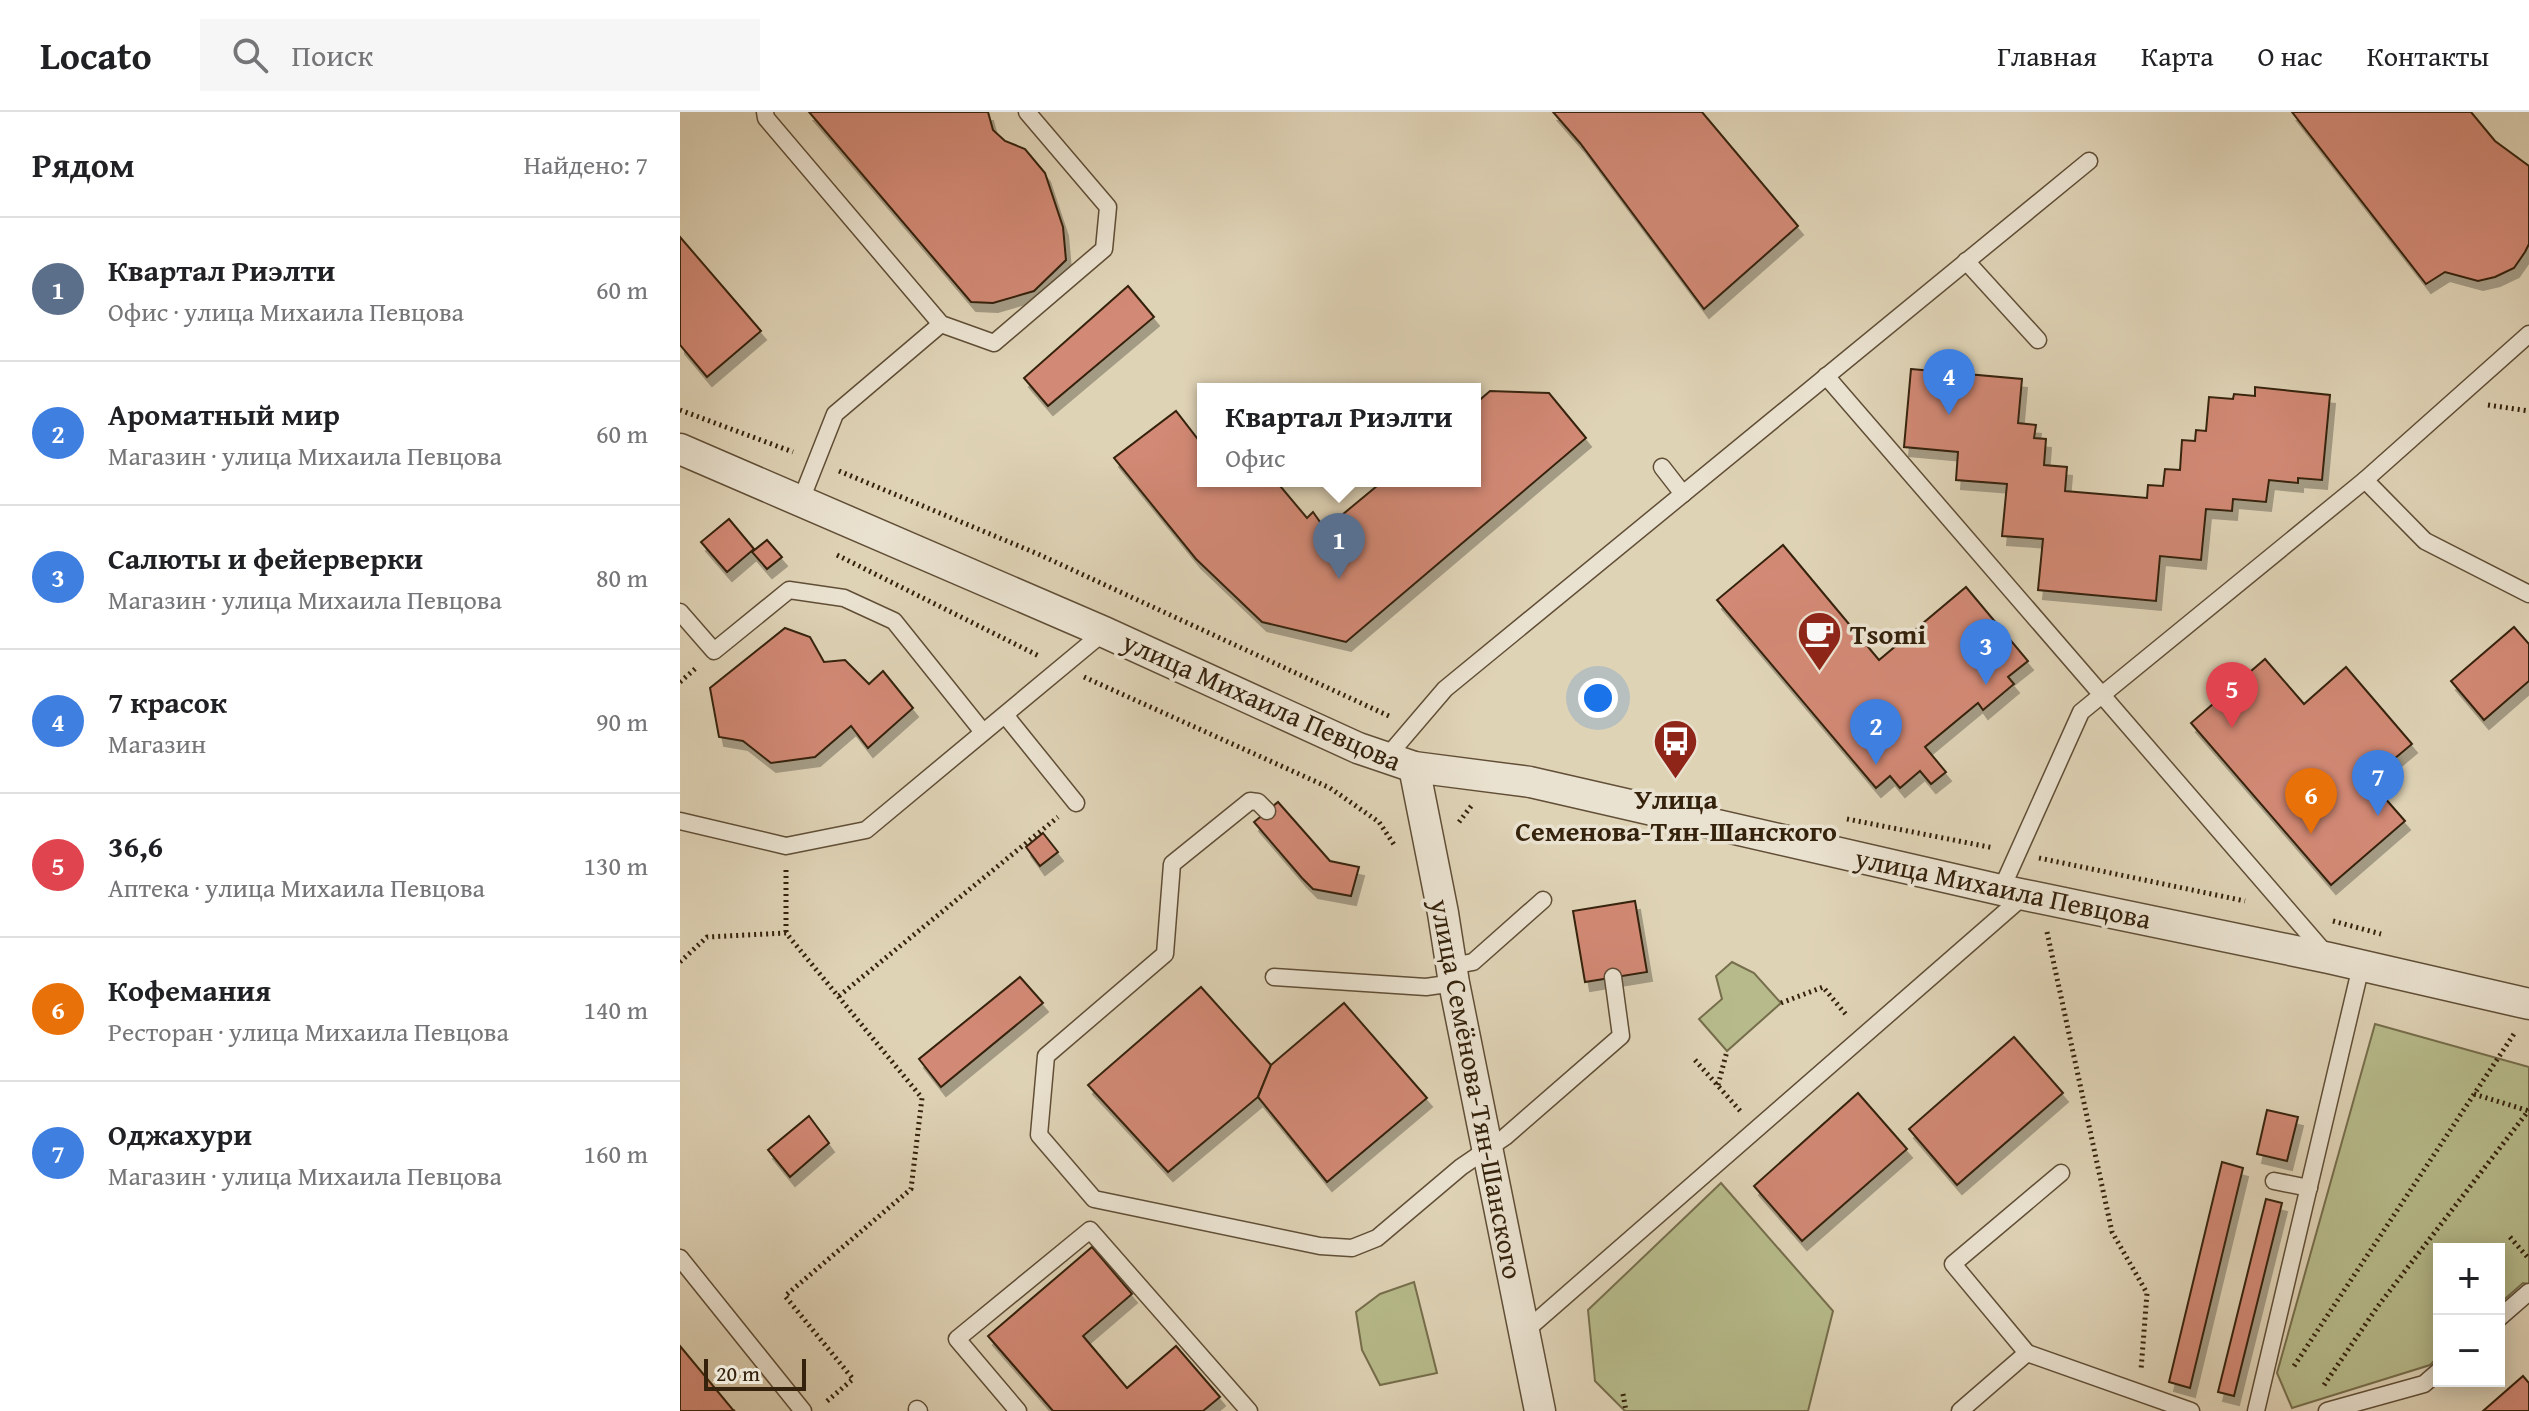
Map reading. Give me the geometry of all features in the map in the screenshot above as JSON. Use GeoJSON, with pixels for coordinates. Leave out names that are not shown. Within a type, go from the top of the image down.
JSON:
{"type":"FeatureCollection","features":[{"type":"Feature","properties":{"kind":"street","name":"улица Михаила Певцова"},"geometry":{"type":"LineString","coordinates":[[680,449],[1104,632],[1358,748],[1400,762],[1530,782],[2529,1004]]}},
{"type":"Feature","properties":{"kind":"street","name":"улица Семёнова-Тян-Шанского"},"geometry":{"type":"LineString","coordinates":[[1400,762],[1443,913],[1452,974],[1540,1411]]}},
{"type":"Feature","properties":{"kind":"lane"},"geometry":{"type":"LineString","coordinates":[[765,112],[766,118],[941,324],[994,343],[1104,249],[1108,207],[1027,112]]}},
{"type":"Feature","properties":{"kind":"lane"},"geometry":{"type":"LineString","coordinates":[[1400,762],[1412,727],[1445,689],[2089,161]]}},
{"type":"Feature","properties":{"kind":"lane"},"geometry":{"type":"LineString","coordinates":[[1966,261],[2038,340]]}},
{"type":"Feature","properties":{"kind":"lane"},"geometry":{"type":"LineString","coordinates":[[801,500],[835,414],[941,324]]}},
{"type":"Feature","properties":{"kind":"lane"},"geometry":{"type":"LineString","coordinates":[[1524,1332],[1865,1036],[2014,892],[2018,853],[2081,712],[2365,480],[2529,334]]}},
{"type":"Feature","properties":{"kind":"lane"},"geometry":{"type":"LineString","coordinates":[[1826,376],[2329,958]]}},
{"type":"Feature","properties":{"kind":"lane"},"geometry":{"type":"LineString","coordinates":[[1662,467],[1683,494]]}},
{"type":"Feature","properties":{"kind":"lane"},"geometry":{"type":"LineString","coordinates":[[2365,480],[2425,541],[2529,594]]}},
{"type":"Feature","properties":{"kind":"lane"},"geometry":{"type":"LineString","coordinates":[[680,612],[714,651],[789,590],[844,598],[894,621],[983,732]]}},
{"type":"Feature","properties":{"kind":"lane"},"geometry":{"type":"LineString","coordinates":[[680,821],[786,846],[866,830],[1104,632]]}},
{"type":"Feature","properties":{"kind":"lane"},"geometry":{"type":"LineString","coordinates":[[1005,715],[1076,803]]}},
{"type":"Feature","properties":{"kind":"lane"},"geometry":{"type":"LineString","coordinates":[[1267,811],[1258,802],[1250,801],[1172,864],[1165,954],[1046,1056],[1039,1135],[1094,1199],[1320,1246],[1352,1248],[1377,1238],[1461,1167],[1505,1137],[1621,1036],[1613,977]]}},
{"type":"Feature","properties":{"kind":"lane"},"geometry":{"type":"LineString","coordinates":[[1274,977],[1426,987],[1473,962],[1543,900]]}},
{"type":"Feature","properties":{"kind":"lane"},"geometry":{"type":"LineString","coordinates":[[2256,1411],[2361,966]]}},
{"type":"Feature","properties":{"kind":"lane"},"geometry":{"type":"LineString","coordinates":[[2061,1173],[1953,1264],[2027,1353],[2191,1411]]}},
{"type":"Feature","properties":{"kind":"lane"},"geometry":{"type":"LineString","coordinates":[[2274,1181],[2309,1188]]}},
{"type":"Feature","properties":{"kind":"lane"},"geometry":{"type":"LineString","coordinates":[[1018,1411],[957,1339],[1090,1230],[1249,1411]]}},
{"type":"Feature","properties":{"kind":"lane"},"geometry":{"type":"LineString","coordinates":[[680,1258],[803,1411]]}},
{"type":"Feature","properties":{"kind":"lane"},"geometry":{"type":"LineString","coordinates":[[2502,1315],[2529,1292]]}},
{"type":"Feature","properties":{"kind":"lane"},"geometry":{"type":"LineString","coordinates":[[1960,1411],[2027,1353]]}},
{"type":"Feature","properties":{"kind":"lane"},"geometry":{"type":"LineString","coordinates":[[2327,1411],[2424,1384],[2433,1376]]}},
{"type":"Feature","properties":{"kind":"path"},"geometry":{"type":"LineString","coordinates":[[2455,400],[2529,411]]}},
{"type":"Feature","properties":{"kind":"path"},"geometry":{"type":"LineString","coordinates":[[680,410],[746,433],[1038,554],[1412,727]]}},
{"type":"Feature","properties":{"kind":"path"},"geometry":{"type":"LineString","coordinates":[[839,996],[1076,803]]}},
{"type":"Feature","properties":{"kind":"path"},"geometry":{"type":"LineString","coordinates":[[1460,836],[1459,821],[1470,805],[1480,803]]}},
{"type":"Feature","properties":{"kind":"path"},"geometry":{"type":"LineString","coordinates":[[1847,819],[2287,909],[2393,937]]}},
{"type":"Feature","properties":{"kind":"path"},"geometry":{"type":"LineString","coordinates":[[786,846],[786,933],[922,1098],[911,1189],[785,1296],[853,1379],[816,1411]]}},
{"type":"Feature","properties":{"kind":"path"},"geometry":{"type":"LineString","coordinates":[[2047,931],[2112,1232],[2147,1293],[2139,1392]]}},
{"type":"Feature","properties":{"kind":"path"},"geometry":{"type":"LineString","coordinates":[[680,962],[707,937],[786,933]]}},
{"type":"Feature","properties":{"kind":"path"},"geometry":{"type":"LineString","coordinates":[[1781,1003],[1823,987],[1865,1036]]}},
{"type":"Feature","properties":{"kind":"path"},"geometry":{"type":"LineString","coordinates":[[2291,1371],[2515,1032]]}},
{"type":"Feature","properties":{"kind":"path"},"geometry":{"type":"LineString","coordinates":[[1718,1086],[1727,1051]]}},
{"type":"Feature","properties":{"kind":"path"},"geometry":{"type":"LineString","coordinates":[[1695,1060],[1756,1130]]}},
{"type":"Feature","properties":{"kind":"path"},"geometry":{"type":"LineString","coordinates":[[2315,1398],[2378,1306],[2529,1111],[2474,1094]]}},
{"type":"Feature","properties":{"kind":"path"},"geometry":{"type":"LineString","coordinates":[[2510,1237],[2529,1259]]}},
{"type":"Feature","properties":{"kind":"path"},"geometry":{"type":"LineString","coordinates":[[1623,1394],[1626,1411]]}},
{"type":"Feature","properties":{"kind":"green space"},"geometry":{"type":"Polygon","coordinates":[[[1732,962],[1754,973],[1781,1003],[1727,1051],[1699,1019],[1722,999],[1716,976],[1732,962]]]}},
{"type":"Feature","properties":{"kind":"green space"},"geometry":{"type":"Polygon","coordinates":[[[2375,1024],[2529,1067],[2529,1284],[2523,1283],[2505,1299],[2505,1243],[2433,1243],[2433,1362],[2430,1365],[2292,1408],[2277,1373],[2375,1024]]]}},
{"type":"Feature","properties":{"kind":"green space"},"geometry":{"type":"Polygon","coordinates":[[[1721,1183],[1833,1311],[1808,1411],[1625,1411],[1595,1381],[1588,1310],[1721,1183]]]}},
{"type":"Feature","properties":{"kind":"green space"},"geometry":{"type":"Polygon","coordinates":[[[1414,1282],[1437,1373],[1380,1385],[1362,1350],[1356,1312],[1380,1294],[1414,1282]]]}},
{"type":"Feature","properties":{"kind":"building"},"geometry":{"type":"Polygon","coordinates":[[[809,112],[988,112],[993,130],[1005,141],[1025,149],[1045,173],[1063,227],[1066,260],[1034,291],[993,303],[971,302],[809,112]]]}},
{"type":"Feature","properties":{"kind":"building"},"geometry":{"type":"Polygon","coordinates":[[[1553,112],[1702,112],[1798,226],[1704,309],[1580,143],[1553,112]]]}},
{"type":"Feature","properties":{"kind":"building"},"geometry":{"type":"Polygon","coordinates":[[[2292,112],[2471,112],[2495,141],[2529,166],[2529,244],[2525,252],[2514,268],[2495,277],[2478,281],[2445,272],[2426,284],[2292,112]]]}},
{"type":"Feature","properties":{"kind":"building"},"geometry":{"type":"Polygon","coordinates":[[[680,237],[761,331],[707,377],[680,345],[680,237]]]}},
{"type":"Feature","properties":{"kind":"building"},"geometry":{"type":"Polygon","coordinates":[[[1128,286],[1154,317],[1048,406],[1024,378],[1128,286]]]}},
{"type":"Feature","properties":{"kind":"building"},"geometry":{"type":"Polygon","coordinates":[[[1911,369],[2022,379],[2018,423],[2036,425],[2034,438],[2046,439],[2044,465],[2067,467],[2065,491],[2147,498],[2148,485],[2163,486],[2165,469],[2180,470],[2182,440],[2195,441],[2196,430],[2206,431],[2209,397],[2233,399],[2234,394],[2255,396],[2255,387],[2330,395],[2322,480],[2298,478],[2298,483],[2269,480],[2266,502],[2233,499],[2232,511],[2206,509],[2201,560],[2160,556],[2156,601],[2038,590],[2043,539],[2002,536],[2007,484],[1956,480],[1958,452],[1904,447],[1911,369]]]}},
{"type":"Feature","properties":{"kind":"building"},"geometry":{"type":"Polygon","coordinates":[[[1490,391],[1549,393],[1586,438],[1346,642],[1262,622],[1196,559],[1114,458],[1176,411],[1197,438],[1197,487],[1281,487],[1307,518],[1313,512],[1325,529],[1376,487],[1481,487],[1481,399],[1490,391]]]}},
{"type":"Feature","properties":{"kind":"building"},"geometry":{"type":"Polygon","coordinates":[[[729,519],[754,549],[727,572],[701,542],[729,519]]]}},
{"type":"Feature","properties":{"kind":"building"},"geometry":{"type":"Polygon","coordinates":[[[767,540],[782,557],[767,569],[752,552],[767,540]]]}},
{"type":"Feature","properties":{"kind":"building"},"geometry":{"type":"Polygon","coordinates":[[[1783,545],[1879,660],[1966,587],[2028,661],[2008,677],[2014,684],[1983,710],[1978,703],[1925,747],[1946,772],[1931,784],[1920,771],[1900,788],[1890,776],[1876,788],[1717,600],[1783,545]]]}},
{"type":"Feature","properties":{"kind":"building"},"geometry":{"type":"Polygon","coordinates":[[[2514,627],[2529,644],[2529,681],[2484,720],[2451,681],[2514,627]]]}},
{"type":"Feature","properties":{"kind":"building"},"geometry":{"type":"Polygon","coordinates":[[[785,628],[810,637],[824,662],[845,660],[869,684],[883,671],[913,708],[868,748],[851,726],[815,757],[771,763],[743,741],[719,737],[710,688],[785,628]]]}},
{"type":"Feature","properties":{"kind":"building"},"geometry":{"type":"Polygon","coordinates":[[[2265,659],[2304,704],[2346,667],[2412,744],[2369,780],[2405,821],[2331,885],[2191,723],[2265,659]]]}},
{"type":"Feature","properties":{"kind":"building"},"geometry":{"type":"Polygon","coordinates":[[[1278,802],[1330,861],[1359,867],[1351,896],[1313,889],[1254,822],[1278,802]]]}},
{"type":"Feature","properties":{"kind":"building"},"geometry":{"type":"Polygon","coordinates":[[[1043,833],[1058,852],[1040,866],[1026,847],[1043,833]]]}},
{"type":"Feature","properties":{"kind":"building"},"geometry":{"type":"Polygon","coordinates":[[[1635,901],[1647,972],[1585,982],[1573,911],[1635,901]]]}},
{"type":"Feature","properties":{"kind":"building"},"geometry":{"type":"Polygon","coordinates":[[[1020,977],[1043,1003],[941,1087],[919,1059],[1020,977]]]}},
{"type":"Feature","properties":{"kind":"building"},"geometry":{"type":"Polygon","coordinates":[[[1201,987],[1271,1065],[1258,1097],[1168,1172],[1088,1085],[1201,987]]]}},
{"type":"Feature","properties":{"kind":"building"},"geometry":{"type":"Polygon","coordinates":[[[1344,1003],[1427,1098],[1327,1182],[1258,1097],[1271,1065],[1344,1003]]]}},
{"type":"Feature","properties":{"kind":"building"},"geometry":{"type":"Polygon","coordinates":[[[2014,1037],[2063,1093],[1957,1185],[1909,1129],[2014,1037]]]}},
{"type":"Feature","properties":{"kind":"building"},"geometry":{"type":"Polygon","coordinates":[[[1858,1093],[1907,1149],[1802,1241],[1754,1186],[1858,1093]]]}},
{"type":"Feature","properties":{"kind":"building"},"geometry":{"type":"Polygon","coordinates":[[[2267,1110],[2298,1117],[2287,1161],[2257,1154],[2267,1110]]]}},
{"type":"Feature","properties":{"kind":"building"},"geometry":{"type":"Polygon","coordinates":[[[809,1116],[829,1143],[790,1177],[768,1150],[809,1116]]]}},
{"type":"Feature","properties":{"kind":"building"},"geometry":{"type":"Polygon","coordinates":[[[2222,1162],[2243,1168],[2190,1388],[2169,1382],[2222,1162]]]}},
{"type":"Feature","properties":{"kind":"building"},"geometry":{"type":"Polygon","coordinates":[[[2266,1199],[2282,1203],[2234,1396],[2218,1392],[2266,1199]]]}},
{"type":"Feature","properties":{"kind":"building"},"geometry":{"type":"Polygon","coordinates":[[[1092,1247],[1132,1294],[1083,1336],[1127,1388],[1176,1346],[1220,1397],[1203,1411],[1053,1411],[988,1336],[1092,1247]]]}},
{"type":"Feature","properties":{"kind":"building"},"geometry":{"type":"Polygon","coordinates":[[[680,1346],[733,1410],[735,1411],[680,1411],[680,1346]]]}},
{"type":"Feature","properties":{"kind":"building"},"geometry":{"type":"Polygon","coordinates":[[[2523,1376],[2529,1383],[2529,1411],[2483,1411],[2523,1376]]]}},
{"type":"Feature","properties":{"kind":"place","name":"7 красок"},"geometry":{"type":"Point","coordinates":[1949,415]}},
{"type":"Feature","properties":{"kind":"place","name":"Квартал Риэлти"},"geometry":{"type":"Point","coordinates":[1339,579]}},
{"type":"Feature","properties":{"kind":"place","name":"Tsomi"},"geometry":{"type":"Point","coordinates":[1819,673]}},
{"type":"Feature","properties":{"kind":"place","name":"Салюты и фейерверки"},"geometry":{"type":"Point","coordinates":[1986,685]}},
{"type":"Feature","properties":{"kind":"place","name":"36,6"},"geometry":{"type":"Point","coordinates":[2232,728]}},
{"type":"Feature","properties":{"kind":"place","name":"Ароматный мир"},"geometry":{"type":"Point","coordinates":[1876,765]}},
{"type":"Feature","properties":{"kind":"place","name":"Улица Семенова-Тян-Шанского"},"geometry":{"type":"Point","coordinates":[1676,781]}},
{"type":"Feature","properties":{"kind":"place","name":"Оджахури"},"geometry":{"type":"Point","coordinates":[2378,816]}},
{"type":"Feature","properties":{"kind":"place","name":"Кофемания"},"geometry":{"type":"Point","coordinates":[2311,834]}}]}
